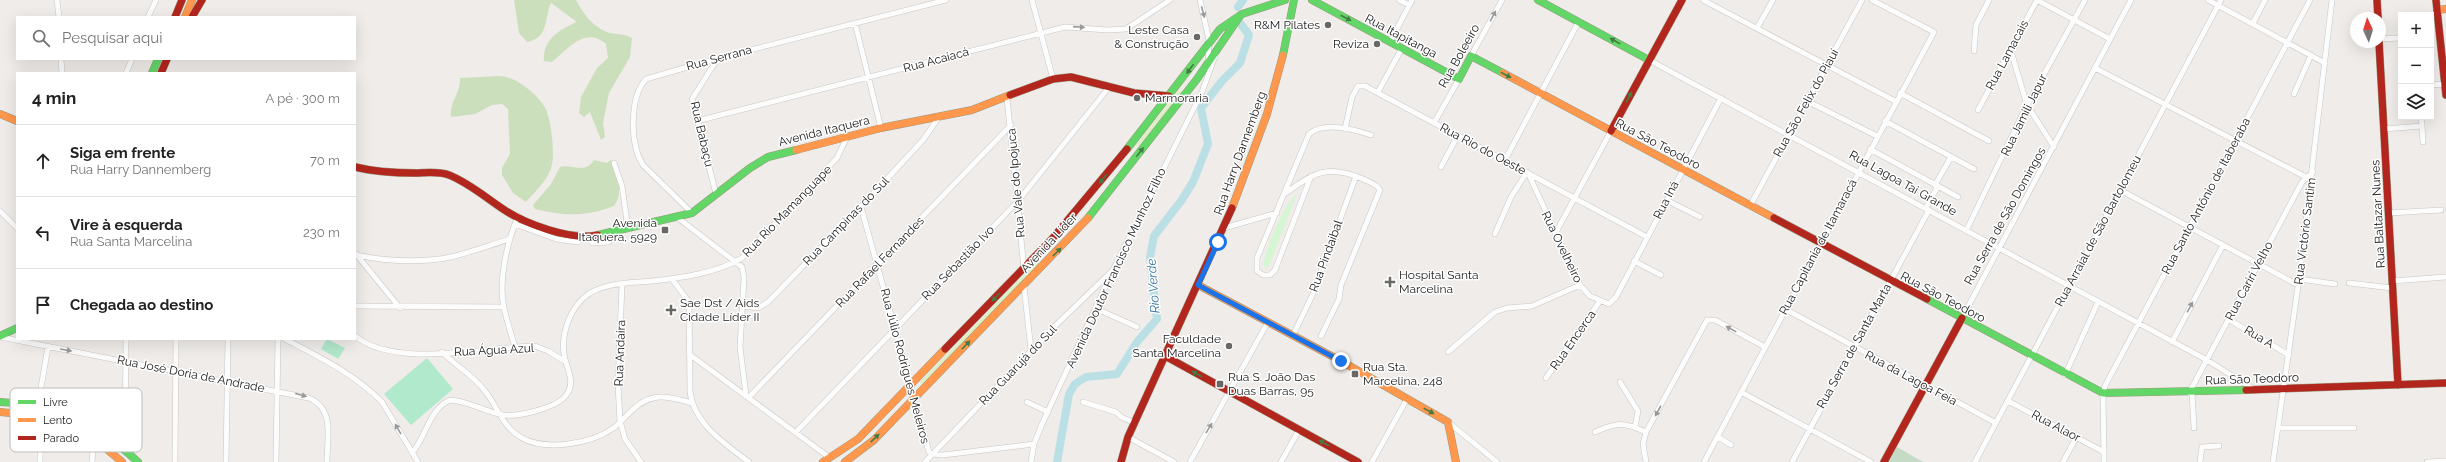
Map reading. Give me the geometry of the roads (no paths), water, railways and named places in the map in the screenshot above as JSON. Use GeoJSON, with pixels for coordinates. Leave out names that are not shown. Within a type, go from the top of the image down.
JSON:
{"type":"FeatureCollection","features":[{"type":"Feature","properties":{"kind":"main road"},"geometry":{"type":"LineString","coordinates":[[175,16],[182,0]]}},
{"type":"Feature","properties":{"kind":"main road"},"geometry":{"type":"LineString","coordinates":[[185,16],[192,0]]}},
{"type":"Feature","properties":{"kind":"main road"},"geometry":{"type":"LineString","coordinates":[[193,16],[202,0]]}},
{"type":"Feature","properties":{"kind":"main road"},"geometry":{"type":"LineString","coordinates":[[1169,96],[1211,38],[1225,23],[1242,14],[1285,0]]}},
{"type":"Feature","properties":{"kind":"main road","name":"Rua Harry Dannemberg"},"geometry":{"type":"LineString","coordinates":[[1121,462],[1128,437],[1224,228],[1269,108],[1283,61],[1294,0]]}},
{"type":"Feature","properties":{"kind":"main road","name":"Rua Itapitanga"},"geometry":{"type":"LineString","coordinates":[[1312,0],[1322,2],[1390,42],[1459,79]]}},
{"type":"Feature","properties":{"kind":"main road","name":"Rua Lagoa Tai Grande"},"geometry":{"type":"LineString","coordinates":[[1538,0],[1649,60]]}},
{"type":"Feature","properties":{"kind":"main road"},"geometry":{"type":"LineString","coordinates":[[1611,131],[1682,0]]}},
{"type":"Feature","properties":{"kind":"main road"},"geometry":{"type":"LineString","coordinates":[[2377,0],[2378,12]]}},
{"type":"Feature","properties":{"kind":"main road"},"geometry":{"type":"LineString","coordinates":[[2436,0],[2446,95]]}},
{"type":"Feature","properties":{"kind":"main road"},"geometry":{"type":"LineString","coordinates":[[2437,10],[2446,9]]}},
{"type":"Feature","properties":{"kind":"main road","name":"Avenida Líder"},"geometry":{"type":"LineString","coordinates":[[845,462],[874,440],[1024,286],[1105,197],[1208,62],[1242,14]]}},
{"type":"Feature","properties":{"kind":"main road"},"geometry":{"type":"LineString","coordinates":[[2440,39],[2446,47]]}},
{"type":"Feature","properties":{"kind":"main road","name":"Rua Baltazar Nunes"},"geometry":{"type":"LineString","coordinates":[[2379,48],[2398,384]]}},
{"type":"Feature","properties":{"kind":"main road","name":"Rua Boleeiro"},"geometry":{"type":"LineString","coordinates":[[1459,79],[1471,56]]}},
{"type":"Feature","properties":{"kind":"main road","name":"Rua São Teodoro"},"geometry":{"type":"LineString","coordinates":[[1471,56],[1962,318],[2065,375],[2102,393],[2190,393],[2446,383]]}},
{"type":"Feature","properties":{"kind":"main road"},"geometry":{"type":"LineString","coordinates":[[152,72],[158,60]]}},
{"type":"Feature","properties":{"kind":"main road"},"geometry":{"type":"LineString","coordinates":[[161,72],[167,60]]}},
{"type":"Feature","properties":{"kind":"main road","name":"Avenida Itaquera"},"geometry":{"type":"LineString","coordinates":[[356,167],[391,173],[446,174],[463,181],[516,220],[559,233],[582,237],[628,229],[678,218],[692,213],[768,157],[881,128],[939,117],[984,106],[1053,79],[1071,77],[1142,95],[1169,96]]}},
{"type":"Feature","properties":{"kind":"main road","name":"Avenida Líder"},"geometry":{"type":"LineString","coordinates":[[823,462],[858,439],[1024,269],[1093,192],[1169,96]]}},
{"type":"Feature","properties":{"kind":"main road"},"geometry":{"type":"LineString","coordinates":[[0,114],[16,121]]}},
{"type":"Feature","properties":{"kind":"main road"},"geometry":{"type":"LineString","coordinates":[[1198,285],[1293,335],[1448,422],[1456,462]]}},
{"type":"Feature","properties":{"kind":"main road","name":"Rua Serra de São Domingos"},"geometry":{"type":"LineString","coordinates":[[1884,462],[1962,318]]}},
{"type":"Feature","properties":{"kind":"main road"},"geometry":{"type":"LineString","coordinates":[[0,336],[16,328]]}},
{"type":"Feature","properties":{"kind":"main road"},"geometry":{"type":"LineString","coordinates":[[1165,356],[1358,462]]}},
{"type":"Feature","properties":{"kind":"main road"},"geometry":{"type":"LineString","coordinates":[[0,402],[10,403]]}},
{"type":"Feature","properties":{"kind":"main road"},"geometry":{"type":"LineString","coordinates":[[0,412],[10,413]]}},
{"type":"Feature","properties":{"kind":"main road"},"geometry":{"type":"LineString","coordinates":[[111,452],[122,462]]}},
{"type":"Feature","properties":{"kind":"main road"},"geometry":{"type":"LineString","coordinates":[[127,452],[138,462]]}},
{"type":"Feature","properties":{"kind":"street"},"geometry":{"type":"LineString","coordinates":[[57,0],[58,16]]}},
{"type":"Feature","properties":{"kind":"street"},"geometry":{"type":"LineString","coordinates":[[148,16],[156,0]]}},
{"type":"Feature","properties":{"kind":"street","name":"Rua Serrana"},"geometry":{"type":"LineString","coordinates":[[692,213],[643,165],[637,156],[634,133],[636,103],[638,92],[646,79],[718,58],[946,0]]}},
{"type":"Feature","properties":{"kind":"street"},"geometry":{"type":"LineString","coordinates":[[1032,0],[1053,79]]}},
{"type":"Feature","properties":{"kind":"street","name":"Rua Acaiacá"},"geometry":{"type":"LineString","coordinates":[[697,121],[1040,33],[1076,27],[1118,30],[1136,23],[1170,0]]}},
{"type":"Feature","properties":{"kind":"street"},"geometry":{"type":"LineString","coordinates":[[1200,0],[1211,38],[1218,42],[1218,48]]}},
{"type":"Feature","properties":{"kind":"street"},"geometry":{"type":"LineString","coordinates":[[1390,42],[1410,3],[1400,0]]}},
{"type":"Feature","properties":{"kind":"street","name":"Rua Boleeiro"},"geometry":{"type":"LineString","coordinates":[[1471,56],[1502,0]]}},
{"type":"Feature","properties":{"kind":"street"},"geometry":{"type":"LineString","coordinates":[[1703,0],[1895,101]]}},
{"type":"Feature","properties":{"kind":"street"},"geometry":{"type":"LineString","coordinates":[[1758,28],[1773,0]]}},
{"type":"Feature","properties":{"kind":"street","name":"Rua São Felix do Piauí"},"geometry":{"type":"LineString","coordinates":[[1750,206],[1862,0]]}},
{"type":"Feature","properties":{"kind":"street","name":"Rua Capitania de Itamaracá"},"geometry":{"type":"LineString","coordinates":[[1704,462],[1876,136],[1934,32],[1872,0]]}},
{"type":"Feature","properties":{"kind":"street"},"geometry":{"type":"LineString","coordinates":[[1974,51],[1976,25],[1989,0]]}},
{"type":"Feature","properties":{"kind":"street"},"geometry":{"type":"LineString","coordinates":[[2037,0],[2110,39]]}},
{"type":"Feature","properties":{"kind":"street","name":"Rua Lamacais"},"geometry":{"type":"LineString","coordinates":[[1978,110],[2037,0]]}},
{"type":"Feature","properties":{"kind":"street","name":"Rua Jamili Japur"},"geometry":{"type":"LineString","coordinates":[[1966,231],[2027,104],[2084,0]]}},
{"type":"Feature","properties":{"kind":"street","name":"Rua Serra de São Domingos"},"geometry":{"type":"LineString","coordinates":[[1962,318],[2131,0]]}},
{"type":"Feature","properties":{"kind":"street"},"geometry":{"type":"LineString","coordinates":[[2208,0],[2325,63]]}},
{"type":"Feature","properties":{"kind":"street","name":"Rua Arraial de São Bartolomeu"},"geometry":{"type":"LineString","coordinates":[[1975,462],[2221,0]]}},
{"type":"Feature","properties":{"kind":"street"},"geometry":{"type":"LineString","coordinates":[[2253,23],[2265,0]]}},
{"type":"Feature","properties":{"kind":"street","name":"Rua Santo Antônio de Itaberaba"},"geometry":{"type":"LineString","coordinates":[[2102,393],[2109,377],[2310,0]]}},
{"type":"Feature","properties":{"kind":"street","name":"Rua Victório Santim"},"geometry":{"type":"LineString","coordinates":[[2273,462],[2279,428],[2313,172],[2332,0]]}},
{"type":"Feature","properties":{"kind":"street"},"geometry":{"type":"LineString","coordinates":[[1505,160],[1578,21]]}},
{"type":"Feature","properties":{"kind":"street"},"geometry":{"type":"LineString","coordinates":[[855,23],[881,128]]}},
{"type":"Feature","properties":{"kind":"street"},"geometry":{"type":"LineString","coordinates":[[2434,28],[2439,27]]}},
{"type":"Feature","properties":{"kind":"street","name":"Avenida Doutor Francisco Munhoz Filho"},"geometry":{"type":"LineString","coordinates":[[1208,77],[1211,38]]}},
{"type":"Feature","properties":{"kind":"street"},"geometry":{"type":"LineString","coordinates":[[2386,38],[2398,38]]}},
{"type":"Feature","properties":{"kind":"street","name":"Avenida Doutor Francisco Munhoz Filho"},"geometry":{"type":"LineString","coordinates":[[1031,462],[1034,444],[1048,412],[1097,309],[1113,270],[1208,77],[1218,48]]}},
{"type":"Feature","properties":{"kind":"street"},"geometry":{"type":"LineString","coordinates":[[1378,92],[1402,48]]}},
{"type":"Feature","properties":{"kind":"street"},"geometry":{"type":"LineString","coordinates":[[2010,48],[2027,104],[2054,147]]}},
{"type":"Feature","properties":{"kind":"street"},"geometry":{"type":"LineString","coordinates":[[2294,94],[2311,56]]}},
{"type":"Feature","properties":{"kind":"street","name":"Rua Babaçu"},"geometry":{"type":"LineString","coordinates":[[716,194],[697,121],[693,96],[718,58]]}},
{"type":"Feature","properties":{"kind":"street"},"geometry":{"type":"LineString","coordinates":[[61,60],[62,72]]}},
{"type":"Feature","properties":{"kind":"street"},"geometry":{"type":"LineString","coordinates":[[126,72],[132,60]]}},
{"type":"Feature","properties":{"kind":"street","name":"Rua Lagoa Tai Grande"},"geometry":{"type":"LineString","coordinates":[[1649,60],[1859,170],[1927,210],[2207,360],[2255,390]]}},
{"type":"Feature","properties":{"kind":"street"},"geometry":{"type":"LineString","coordinates":[[2095,68],[2165,106],[2306,177]]}},
{"type":"Feature","properties":{"kind":"street","name":"Rua Boleeiro"},"geometry":{"type":"LineString","coordinates":[[1434,123],[1459,79]]}},
{"type":"Feature","properties":{"kind":"street"},"geometry":{"type":"LineString","coordinates":[[2434,85],[2445,84]]}},
{"type":"Feature","properties":{"kind":"street","name":"Rua Rio do Oeste"},"geometry":{"type":"LineString","coordinates":[[1345,129],[1355,88],[1361,85],[1378,92],[1647,236]]}},
{"type":"Feature","properties":{"kind":"street","name":"Rua Sebastião Ivo"},"geometry":{"type":"LineString","coordinates":[[796,432],[1018,201],[1110,86]]}},
{"type":"Feature","properties":{"kind":"street"},"geometry":{"type":"LineString","coordinates":[[1900,93],[1989,141]]}},
{"type":"Feature","properties":{"kind":"street","name":"Rua Vale do Ipojuca"},"geometry":{"type":"LineString","coordinates":[[1007,98],[1011,125],[1024,269]]}},
{"type":"Feature","properties":{"kind":"street","name":"Rua Iná"},"geometry":{"type":"LineString","coordinates":[[1600,301],[1606,304],[1612,302],[1721,98]]}},
{"type":"Feature","properties":{"kind":"street"},"geometry":{"type":"LineString","coordinates":[[1807,101],[1876,136]]}},
{"type":"Feature","properties":{"kind":"street","name":"Rua Campinas do Sul"},"geometry":{"type":"LineString","coordinates":[[743,306],[754,308],[762,307],[861,207],[923,140],[939,117]]}},
{"type":"Feature","properties":{"kind":"street"},"geometry":{"type":"LineString","coordinates":[[2421,120],[2423,142]]}},
{"type":"Feature","properties":{"kind":"street"},"geometry":{"type":"LineString","coordinates":[[1885,121],[1974,169]]}},
{"type":"Feature","properties":{"kind":"street","name":"Rua Rafael Fernandes"},"geometry":{"type":"LineString","coordinates":[[748,396],[877,267],[1011,125]]}},
{"type":"Feature","properties":{"kind":"street"},"geometry":{"type":"LineString","coordinates":[[2384,129],[2422,126]]}},
{"type":"Feature","properties":{"kind":"street"},"geometry":{"type":"LineString","coordinates":[[1310,176],[1275,270],[1266,276],[1257,271],[1256,263],[1285,193],[1303,143],[1309,134],[1319,128],[1345,129],[1371,135]]}},
{"type":"Feature","properties":{"kind":"street"},"geometry":{"type":"LineString","coordinates":[[1555,234],[1611,131]]}},
{"type":"Feature","properties":{"kind":"street"},"geometry":{"type":"LineString","coordinates":[[1441,167],[1458,135]]}},
{"type":"Feature","properties":{"kind":"street","name":"Rua Rio Mamanguape"},"geometry":{"type":"LineString","coordinates":[[412,453],[429,421],[448,402],[456,401],[504,415],[534,411],[562,400],[567,394],[571,381],[564,353],[565,333],[570,316],[577,305],[590,293],[602,287],[672,279],[736,262],[742,258],[837,158],[847,137]]}},
{"type":"Feature","properties":{"kind":"street"},"geometry":{"type":"LineString","coordinates":[[1870,149],[1958,197]]}},
{"type":"Feature","properties":{"kind":"street","name":"Rua Serra de Santa Marta"},"geometry":{"type":"LineString","coordinates":[[1792,462],[1927,210],[1937,185],[1951,157]]}},
{"type":"Feature","properties":{"kind":"street"},"geometry":{"type":"LineString","coordinates":[[614,163],[622,186],[628,229]]}},
{"type":"Feature","properties":{"kind":"street"},"geometry":{"type":"LineString","coordinates":[[1285,193],[1310,176],[1328,170],[1356,176],[1380,188],[1380,193],[1341,285],[1339,300],[1321,336]]}},
{"type":"Feature","properties":{"kind":"street"},"geometry":{"type":"LineString","coordinates":[[1495,234],[1512,197],[1527,172]]}},
{"type":"Feature","properties":{"kind":"street","name":"Rua Ovelheiro"},"geometry":{"type":"LineString","coordinates":[[1527,172],[1580,285],[1586,292],[1600,301]]}},
{"type":"Feature","properties":{"kind":"street","name":"Rua Cariri Velho"},"geometry":{"type":"LineString","coordinates":[[2190,393],[2258,263],[2306,177],[2313,172]]}},
{"type":"Feature","properties":{"kind":"street","name":"Rua Pindaibal"},"geometry":{"type":"LineString","coordinates":[[1293,335],[1314,291],[1356,176]]}},
{"type":"Feature","properties":{"kind":"street"},"geometry":{"type":"LineString","coordinates":[[2120,190],[2298,285]]}},
{"type":"Feature","properties":{"kind":"street"},"geometry":{"type":"LineString","coordinates":[[1666,200],[1700,217]]}},
{"type":"Feature","properties":{"kind":"street","name":"Rua Júlio Rodrigues Meleiros"},"geometry":{"type":"LineString","coordinates":[[861,207],[927,448],[932,454]]}},
{"type":"Feature","properties":{"kind":"street"},"geometry":{"type":"LineString","coordinates":[[2389,213],[2441,210]]}},
{"type":"Feature","properties":{"kind":"street"},"geometry":{"type":"LineString","coordinates":[[0,211],[16,227]]}},
{"type":"Feature","properties":{"kind":"street"},"geometry":{"type":"LineString","coordinates":[[1224,228],[1277,213]]}},
{"type":"Feature","properties":{"kind":"street"},"geometry":{"type":"LineString","coordinates":[[678,218],[736,262],[744,271],[740,347],[748,396]]}},
{"type":"Feature","properties":{"kind":"street"},"geometry":{"type":"LineString","coordinates":[[516,220],[510,239],[502,287],[504,307],[516,347]]}},
{"type":"Feature","properties":{"kind":"street"},"geometry":{"type":"LineString","coordinates":[[582,237],[593,243],[609,242]]}},
{"type":"Feature","properties":{"kind":"street"},"geometry":{"type":"LineString","coordinates":[[356,254],[384,259],[435,259],[456,256],[510,239]]}},
{"type":"Feature","properties":{"kind":"street"},"geometry":{"type":"LineString","coordinates":[[2172,342],[2223,246]]}},
{"type":"Feature","properties":{"kind":"street"},"geometry":{"type":"LineString","coordinates":[[356,254],[400,308]]}},
{"type":"Feature","properties":{"kind":"street"},"geometry":{"type":"LineString","coordinates":[[1634,261],[1661,275]]}},
{"type":"Feature","properties":{"kind":"street","name":"Rua Guarujá do Sul"},"geometry":{"type":"LineString","coordinates":[[925,462],[1032,350],[1113,270]]}},
{"type":"Feature","properties":{"kind":"street"},"geometry":{"type":"LineString","coordinates":[[2349,283],[2392,285],[2446,277]]}},
{"type":"Feature","properties":{"kind":"street"},"geometry":{"type":"LineString","coordinates":[[672,279],[689,302],[690,391],[692,403],[711,431],[749,462]]}},
{"type":"Feature","properties":{"kind":"street"},"geometry":{"type":"LineString","coordinates":[[2299,279],[2335,284]]}},
{"type":"Feature","properties":{"kind":"street","name":"Rua Andaira"},"geometry":{"type":"LineString","coordinates":[[622,284],[618,385],[620,421],[625,439],[641,462]]}},
{"type":"Feature","properties":{"kind":"street"},"geometry":{"type":"LineString","coordinates":[[1448,352],[1495,312],[1507,308],[1532,306],[1580,285]]}},
{"type":"Feature","properties":{"kind":"street"},"geometry":{"type":"LineString","coordinates":[[1024,286],[1032,350]]}},
{"type":"Feature","properties":{"kind":"street","name":"Rua Encerca"},"geometry":{"type":"LineString","coordinates":[[1546,378],[1600,301]]}},
{"type":"Feature","properties":{"kind":"street"},"geometry":{"type":"LineString","coordinates":[[2065,375],[2098,302]]}},
{"type":"Feature","properties":{"kind":"street"},"geometry":{"type":"LineString","coordinates":[[356,306],[400,308],[504,307]]}},
{"type":"Feature","properties":{"kind":"street"},"geometry":{"type":"LineString","coordinates":[[1097,309],[1137,327]]}},
{"type":"Feature","properties":{"kind":"street","name":"Rua da Lagoa Feia"},"geometry":{"type":"LineString","coordinates":[[1785,309],[1996,423]]}},
{"type":"Feature","properties":{"kind":"street"},"geometry":{"type":"LineString","coordinates":[[1646,462],[1642,444],[1646,432],[1709,319],[1765,347]]}},
{"type":"Feature","properties":{"kind":"street","name":"Rua A"},"geometry":{"type":"LineString","coordinates":[[2228,319],[2289,355]]}},
{"type":"Feature","properties":{"kind":"street"},"geometry":{"type":"LineString","coordinates":[[1190,462],[1268,322]]}},
{"type":"Feature","properties":{"kind":"street","name":"Rua José Doria de Andrade"},"geometry":{"type":"LineString","coordinates":[[0,336],[16,340]]}},
{"type":"Feature","properties":{"kind":"street","name":"Rua Água Azul"},"geometry":{"type":"LineString","coordinates":[[356,337],[366,343],[390,353],[442,352],[516,347],[542,348],[566,362]]}},
{"type":"Feature","properties":{"kind":"street","name":"Rua José Doria de Andrade"},"geometry":{"type":"LineString","coordinates":[[17,340],[278,390],[309,398],[319,402],[327,415],[327,462]]}},
{"type":"Feature","properties":{"kind":"street"},"geometry":{"type":"LineString","coordinates":[[126,340],[126,388]]}},
{"type":"Feature","properties":{"kind":"street"},"geometry":{"type":"LineString","coordinates":[[175,462],[176,340]]}},
{"type":"Feature","properties":{"kind":"street"},"geometry":{"type":"LineString","coordinates":[[226,462],[228,340]]}},
{"type":"Feature","properties":{"kind":"street"},"geometry":{"type":"LineString","coordinates":[[276,462],[278,340]]}},
{"type":"Feature","properties":{"kind":"street"},"geometry":{"type":"LineString","coordinates":[[287,340],[337,367],[382,402],[418,462]]}},
{"type":"Feature","properties":{"kind":"street"},"geometry":{"type":"LineString","coordinates":[[41,388],[48,347]]}},
{"type":"Feature","properties":{"kind":"street"},"geometry":{"type":"LineString","coordinates":[[442,352],[486,391],[498,414],[510,430],[522,438],[548,446],[588,439],[613,428],[642,402],[652,398],[663,397],[692,403]]}},
{"type":"Feature","properties":{"kind":"street"},"geometry":{"type":"LineString","coordinates":[[690,354],[830,458]]}},
{"type":"Feature","properties":{"kind":"street"},"geometry":{"type":"LineString","coordinates":[[1620,382],[1638,411],[1635,427]]}},
{"type":"Feature","properties":{"kind":"street"},"geometry":{"type":"LineString","coordinates":[[1742,392],[1871,462]]}},
{"type":"Feature","properties":{"kind":"street"},"geometry":{"type":"LineString","coordinates":[[2102,393],[2104,462]]}},
{"type":"Feature","properties":{"kind":"street"},"geometry":{"type":"LineString","coordinates":[[2190,393],[2194,428]]}},
{"type":"Feature","properties":{"kind":"street"},"geometry":{"type":"LineString","coordinates":[[1372,462],[1407,399]]}},
{"type":"Feature","properties":{"kind":"street","name":"Rua Alaor"},"geometry":{"type":"LineString","coordinates":[[2008,401],[2077,436],[2104,452]]}},
{"type":"Feature","properties":{"kind":"street"},"geometry":{"type":"LineString","coordinates":[[1027,402],[1048,412]]}},
{"type":"Feature","properties":{"kind":"street"},"geometry":{"type":"LineString","coordinates":[[1084,402],[1116,412],[1121,418],[1135,423]]}},
{"type":"Feature","properties":{"kind":"street"},"geometry":{"type":"LineString","coordinates":[[1448,422],[1497,462]]}},
{"type":"Feature","properties":{"kind":"street"},"geometry":{"type":"LineString","coordinates":[[1595,432],[1617,423],[1635,427],[1646,432]]}},
{"type":"Feature","properties":{"kind":"street"},"geometry":{"type":"LineString","coordinates":[[2279,428],[2354,428]]}},
{"type":"Feature","properties":{"kind":"street"},"geometry":{"type":"LineString","coordinates":[[1281,462],[1299,430]]}},
{"type":"Feature","properties":{"kind":"street"},"geometry":{"type":"LineString","coordinates":[[2063,462],[2077,436]]}},
{"type":"Feature","properties":{"kind":"street"},"geometry":{"type":"LineString","coordinates":[[1128,437],[1174,462]]}},
{"type":"Feature","properties":{"kind":"street"},"geometry":{"type":"LineString","coordinates":[[1718,437],[1731,445]]}},
{"type":"Feature","properties":{"kind":"street"},"geometry":{"type":"LineString","coordinates":[[932,454],[943,455],[1034,444]]}},
{"type":"Feature","properties":{"kind":"street"},"geometry":{"type":"LineString","coordinates":[[2200,462],[2202,447],[2219,446]]}},
{"type":"Feature","properties":{"kind":"street"},"geometry":{"type":"LineString","coordinates":[[40,452],[40,462]]}},
{"type":"Feature","properties":{"kind":"street"},"geometry":{"type":"LineString","coordinates":[[92,462],[93,452]]}},
{"type":"Feature","properties":{"kind":"street"},"geometry":{"type":"LineString","coordinates":[[2427,462],[2446,461]]}},
{"type":"Feature","properties":{"kind":"waterway"},"geometry":{"type":"LineString","coordinates":[[1238,7],[1243,0]]}},
{"type":"Feature","properties":{"kind":"waterway","name":"Rio Verde"},"geometry":{"type":"LineString","coordinates":[[1057,462],[1069,394],[1075,384],[1086,377],[1117,374],[1137,342],[1157,319],[1150,257],[1154,236],[1181,201],[1193,182],[1208,144],[1201,108],[1222,81],[1240,63],[1249,35],[1240,23]]}},
{"type":"Feature","properties":{"kind":"place","name":"R&M Pilates"},"geometry":{"type":"Point","coordinates":[1328,25]}},
{"type":"Feature","properties":{"kind":"place","name":"Leste Casa & Construção"},"geometry":{"type":"Point","coordinates":[1197,37]}},
{"type":"Feature","properties":{"kind":"place","name":"Reviza"},"geometry":{"type":"Point","coordinates":[1377,44]}},
{"type":"Feature","properties":{"kind":"place","name":"Marmoraria"},"geometry":{"type":"Point","coordinates":[1137,98]}},
{"type":"Feature","properties":{"kind":"place","name":"Avenida Itaquera, 5929"},"geometry":{"type":"Point","coordinates":[665,230]}},
{"type":"Feature","properties":{"kind":"place","name":"Hospital Santa Marcelina"},"geometry":{"type":"Point","coordinates":[1390,282]}},
{"type":"Feature","properties":{"kind":"place","name":"Sae Dst / Aids Cidade Líder II"},"geometry":{"type":"Point","coordinates":[671,310]}},
{"type":"Feature","properties":{"kind":"place","name":"Faculdade Santa Marcelina"},"geometry":{"type":"Point","coordinates":[1229,346]}},
{"type":"Feature","properties":{"kind":"place","name":"Rua Sta. Marcelina, 248"},"geometry":{"type":"Point","coordinates":[1355,374]}},
{"type":"Feature","properties":{"kind":"place","name":"Rua S. João Das Duas Barras, 95"},"geometry":{"type":"Point","coordinates":[1220,384]}}]}
